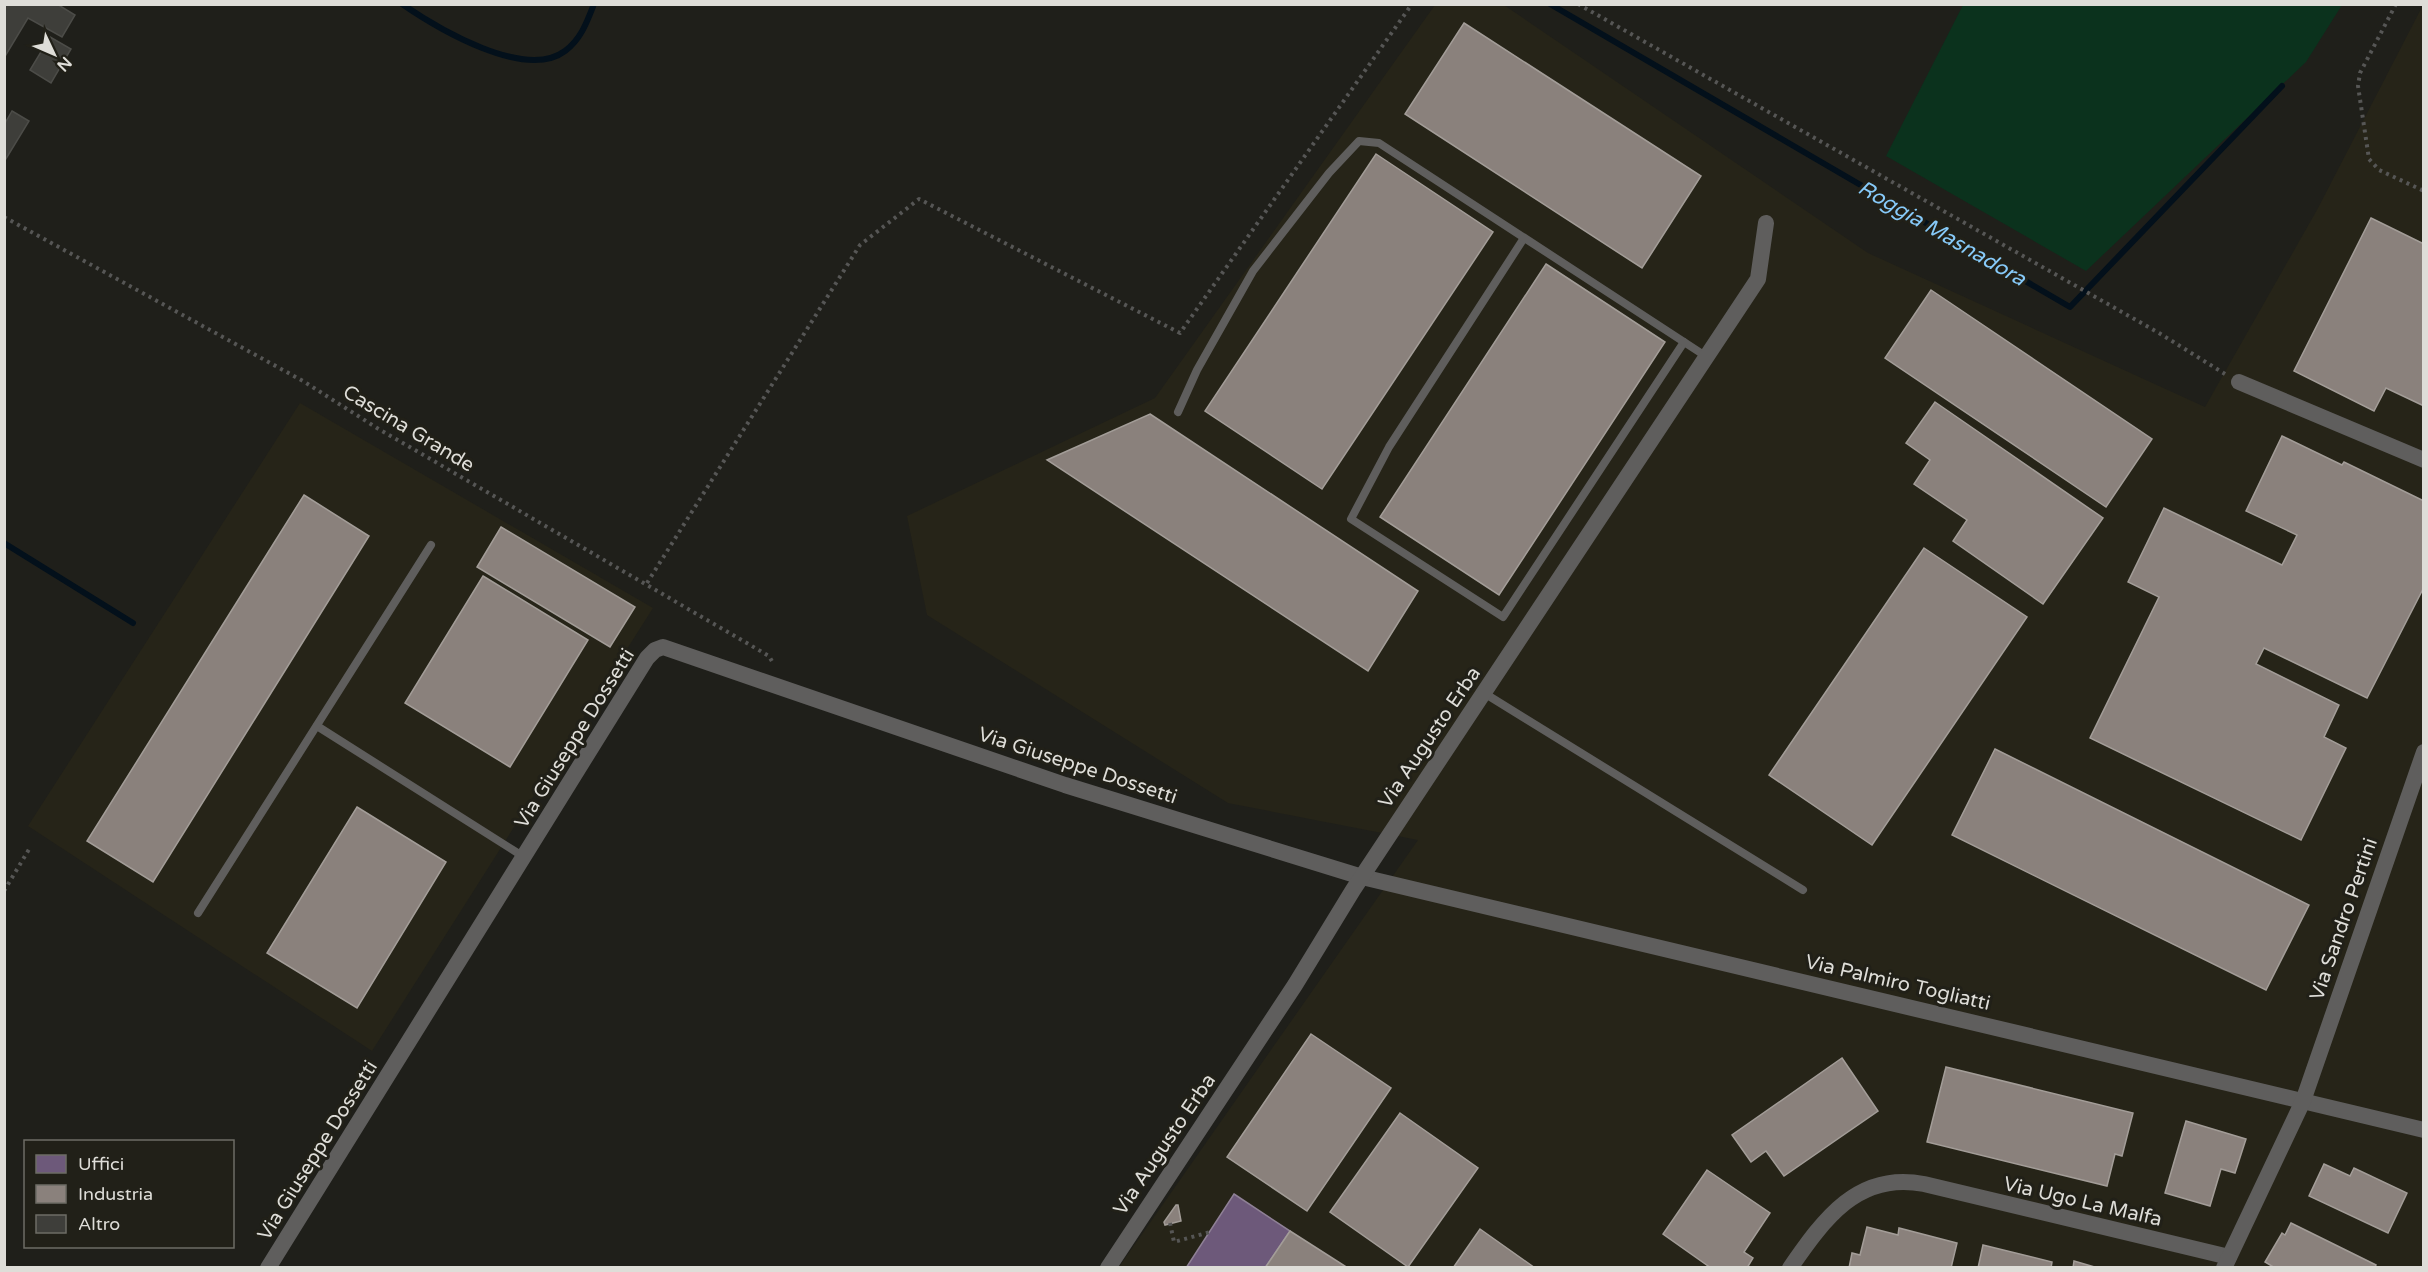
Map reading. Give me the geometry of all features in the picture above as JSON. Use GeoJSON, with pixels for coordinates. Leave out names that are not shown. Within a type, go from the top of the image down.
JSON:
{"type":"FeatureCollection","features":[{"type":"Feature","properties":{"kind":"street","name":"Via Augusto Erba"},"geometry":{"type":"LineString","coordinates":[[1108,1268],[1295,985],[1362,877],[1758,279],[1766,223]]}},
{"type":"Feature","properties":{"kind":"street"},"geometry":{"type":"LineString","coordinates":[[2239,382],[2424,460]]}},
{"type":"Feature","properties":{"kind":"street","name":"Via Giuseppe Dossetti"},"geometry":{"type":"LineString","coordinates":[[268,1268],[647,658],[655,650],[668,647],[1065,785],[1362,877]]}},
{"type":"Feature","properties":{"kind":"street","name":"Via Sandro Pertini"},"geometry":{"type":"LineString","coordinates":[[2302,1101],[2424,752]]}},
{"type":"Feature","properties":{"kind":"street","name":"Via Palmiro Togliatti"},"geometry":{"type":"LineString","coordinates":[[1362,877],[2424,1130]]}},
{"type":"Feature","properties":{"kind":"street","name":"Via Ugo La Malfa"},"geometry":{"type":"LineString","coordinates":[[1790,1268],[1815,1231],[1843,1204],[1869,1188],[1899,1182],[1924,1184],[2227,1262],[2302,1101]]}},
{"type":"Feature","properties":{"kind":"lane"},"geometry":{"type":"LineString","coordinates":[[1178,412],[1197,369],[1253,271],[1329,173],[1359,141],[1379,143],[1707,357]]}},
{"type":"Feature","properties":{"kind":"lane"},"geometry":{"type":"LineString","coordinates":[[1524,238],[1389,447],[1351,519],[1453,586],[1503,617],[1684,342]]}},
{"type":"Feature","properties":{"kind":"lane"},"geometry":{"type":"LineString","coordinates":[[198,913],[431,545]]}},
{"type":"Feature","properties":{"kind":"lane"},"geometry":{"type":"LineString","coordinates":[[1484,693],[1803,890]]}},
{"type":"Feature","properties":{"kind":"lane"},"geometry":{"type":"LineString","coordinates":[[317,726],[524,857]]}},
{"type":"Feature","properties":{"kind":"path"},"geometry":{"type":"LineString","coordinates":[[647,583],[860,245],[919,199],[1180,333],[1412,4]]}},
{"type":"Feature","properties":{"kind":"path"},"geometry":{"type":"LineString","coordinates":[[1578,4],[2159,333],[2239,382]]}},
{"type":"Feature","properties":{"kind":"path"},"geometry":{"type":"LineString","coordinates":[[2396,4],[2361,73],[2358,86],[2369,159],[2379,170],[2424,191]]}},
{"type":"Feature","properties":{"kind":"path","name":"Cascina Grande"},"geometry":{"type":"LineString","coordinates":[[4,217],[303,381],[377,428],[770,656],[774,663],[770,684]]}},
{"type":"Feature","properties":{"kind":"path"},"geometry":{"type":"LineString","coordinates":[[4,891],[31,846]]}},
{"type":"Feature","properties":{"kind":"path"},"geometry":{"type":"LineString","coordinates":[[1170,1223],[1174,1242],[1209,1232]]}},
{"type":"Feature","properties":{"kind":"shaded area"},"geometry":{"type":"Polygon","coordinates":[[[1435,5],[1504,5],[1868,253],[2205,407],[2317,210],[2423,5],[2423,1267],[1119,1267],[1418,840],[1228,803],[927,615],[907,516],[1155,398],[1435,5]]]}},
{"type":"Feature","properties":{"kind":"shaded area"},"geometry":{"type":"Polygon","coordinates":[[[300,403],[653,608],[372,1051],[28,826],[300,403]]]}},
{"type":"Feature","properties":{"kind":"green space"},"geometry":{"type":"Polygon","coordinates":[[[1963,5],[2342,5],[2306,62],[2086,271],[1886,156],[1963,5]]]}},
{"type":"Feature","properties":{"kind":"building: Uffici"},"geometry":{"type":"Polygon","coordinates":[[[1234,1194],[1290,1231],[1265,1268],[1186,1268],[1234,1194]]]}},
{"type":"Feature","properties":{"kind":"building: Industria"},"geometry":{"type":"Polygon","coordinates":[[[1464,23],[1701,176],[1642,268],[1405,114],[1464,23]]]}},
{"type":"Feature","properties":{"kind":"building: Industria"},"geometry":{"type":"Polygon","coordinates":[[[1376,154],[1493,232],[1322,489],[1205,411],[1376,154]]]}},
{"type":"Feature","properties":{"kind":"building: Industria"},"geometry":{"type":"Polygon","coordinates":[[[2371,218],[2424,244],[2424,406],[2386,388],[2374,411],[2294,371],[2371,218]]]}},
{"type":"Feature","properties":{"kind":"building: Industria"},"geometry":{"type":"Polygon","coordinates":[[[1546,264],[1665,342],[1499,595],[1380,517],[1546,264]]]}},
{"type":"Feature","properties":{"kind":"building: Industria"},"geometry":{"type":"Polygon","coordinates":[[[1931,290],[2152,439],[2106,507],[1885,358],[1931,290]]]}},
{"type":"Feature","properties":{"kind":"building: Industria"},"geometry":{"type":"Polygon","coordinates":[[[1935,402],[2103,518],[2043,604],[1953,541],[1967,520],[1914,484],[1930,460],[1906,443],[1935,402]]]}},
{"type":"Feature","properties":{"kind":"building: Industria"},"geometry":{"type":"Polygon","coordinates":[[[1150,414],[1418,591],[1368,671],[1047,460],[1150,414]]]}},
{"type":"Feature","properties":{"kind":"building: Industria"},"geometry":{"type":"Polygon","coordinates":[[[2282,436],[2342,465],[2344,462],[2424,501],[2424,587],[2367,698],[2264,648],[2256,664],[2339,705],[2324,737],[2346,748],[2301,840],[2090,738],[2159,597],[2128,582],[2164,508],[2282,565],[2297,535],[2246,511],[2282,436]]]}},
{"type":"Feature","properties":{"kind":"building: Industria"},"geometry":{"type":"Polygon","coordinates":[[[304,495],[369,536],[153,882],[87,841],[304,495]]]}},
{"type":"Feature","properties":{"kind":"building: Industria"},"geometry":{"type":"Polygon","coordinates":[[[501,527],[635,607],[610,647],[477,567],[501,527]]]}},
{"type":"Feature","properties":{"kind":"building: Industria"},"geometry":{"type":"Polygon","coordinates":[[[1924,548],[2027,617],[1872,845],[1769,775],[1924,548]]]}},
{"type":"Feature","properties":{"kind":"building: Industria"},"geometry":{"type":"Polygon","coordinates":[[[483,576],[588,640],[510,767],[405,703],[483,576]]]}},
{"type":"Feature","properties":{"kind":"building: Industria"},"geometry":{"type":"Polygon","coordinates":[[[1995,749],[2309,905],[2266,990],[1952,835],[1995,749]]]}},
{"type":"Feature","properties":{"kind":"building: Industria"},"geometry":{"type":"Polygon","coordinates":[[[357,807],[446,862],[357,1008],[267,953],[357,807]]]}},
{"type":"Feature","properties":{"kind":"building: Industria"},"geometry":{"type":"Polygon","coordinates":[[[1311,1034],[1391,1088],[1307,1211],[1227,1157],[1311,1034]]]}},
{"type":"Feature","properties":{"kind":"building: Industria"},"geometry":{"type":"Polygon","coordinates":[[[1842,1058],[1878,1111],[1784,1176],[1766,1151],[1751,1162],[1732,1135],[1842,1058]]]}},
{"type":"Feature","properties":{"kind":"building: Industria"},"geometry":{"type":"Polygon","coordinates":[[[1946,1067],[2133,1113],[2122,1156],[2115,1154],[2107,1186],[1927,1142],[1946,1067]]]}},
{"type":"Feature","properties":{"kind":"building: Industria"},"geometry":{"type":"Polygon","coordinates":[[[1400,1113],[1478,1168],[1408,1267],[1330,1212],[1400,1113]]]}},
{"type":"Feature","properties":{"kind":"building: Industria"},"geometry":{"type":"Polygon","coordinates":[[[2186,1121],[2246,1139],[2235,1173],[2221,1169],[2210,1206],[2165,1193],[2186,1121]]]}},
{"type":"Feature","properties":{"kind":"building: Industria"},"geometry":{"type":"Polygon","coordinates":[[[2324,1164],[2350,1176],[2354,1168],[2407,1193],[2388,1233],[2309,1196],[2324,1164]]]}},
{"type":"Feature","properties":{"kind":"building: Industria"},"geometry":{"type":"Polygon","coordinates":[[[1707,1170],[1770,1213],[1744,1252],[1753,1258],[1747,1268],[1711,1268],[1663,1234],[1707,1170]]]}},
{"type":"Feature","properties":{"kind":"building: Industria"},"geometry":{"type":"Polygon","coordinates":[[[1178,1205],[1181,1221],[1165,1225],[1164,1222],[1178,1205]]]}},
{"type":"Feature","properties":{"kind":"building: Industria"},"geometry":{"type":"Polygon","coordinates":[[[2291,1223],[2376,1265],[2375,1268],[2275,1268],[2265,1262],[2282,1233],[2285,1235],[2291,1223]]]}},
{"type":"Feature","properties":{"kind":"building: Industria"},"geometry":{"type":"Polygon","coordinates":[[[1867,1227],[1898,1235],[1899,1228],[1957,1243],[1951,1268],[1849,1268],[1852,1253],[1860,1255],[1867,1227]]]}},
{"type":"Feature","properties":{"kind":"building: Industria"},"geometry":{"type":"Polygon","coordinates":[[[1480,1229],[1535,1268],[1453,1268],[1480,1229]]]}},
{"type":"Feature","properties":{"kind":"building: Industria"},"geometry":{"type":"Polygon","coordinates":[[[1290,1231],[1348,1268],[1265,1268],[1290,1231]]]}},
{"type":"Feature","properties":{"kind":"building: Industria"},"geometry":{"type":"Polygon","coordinates":[[[1983,1245],[2052,1262],[2051,1268],[1978,1268],[1983,1245]]]}},
{"type":"Feature","properties":{"kind":"building: Industria"},"geometry":{"type":"Polygon","coordinates":[[[2074,1261],[2098,1268],[2073,1268],[2074,1261]]]}},
{"type":"Feature","properties":{"kind":"building: Altro"},"geometry":{"type":"Polygon","coordinates":[[[4,4],[57,4],[75,15],[62,37],[28,18],[4,58],[4,4]]]}},
{"type":"Feature","properties":{"kind":"building: Altro"},"geometry":{"type":"Polygon","coordinates":[[[50,37],[71,49],[51,83],[30,70],[50,37]]]}},
{"type":"Feature","properties":{"kind":"building: Altro"},"geometry":{"type":"Polygon","coordinates":[[[12,111],[29,121],[4,162],[4,125],[12,111]]]}},
{"type":"Feature","properties":{"kind":"waterway"},"geometry":{"type":"LineString","coordinates":[[402,4],[437,26],[482,48],[505,56],[528,60],[548,59],[571,46],[586,24],[594,4]]}},
{"type":"Feature","properties":{"kind":"waterway","name":"Roggia Masnadora"},"geometry":{"type":"LineString","coordinates":[[1550,4],[2070,307],[2282,86]]}},
{"type":"Feature","properties":{"kind":"waterway"},"geometry":{"type":"LineString","coordinates":[[4,543],[133,623]]}}]}
